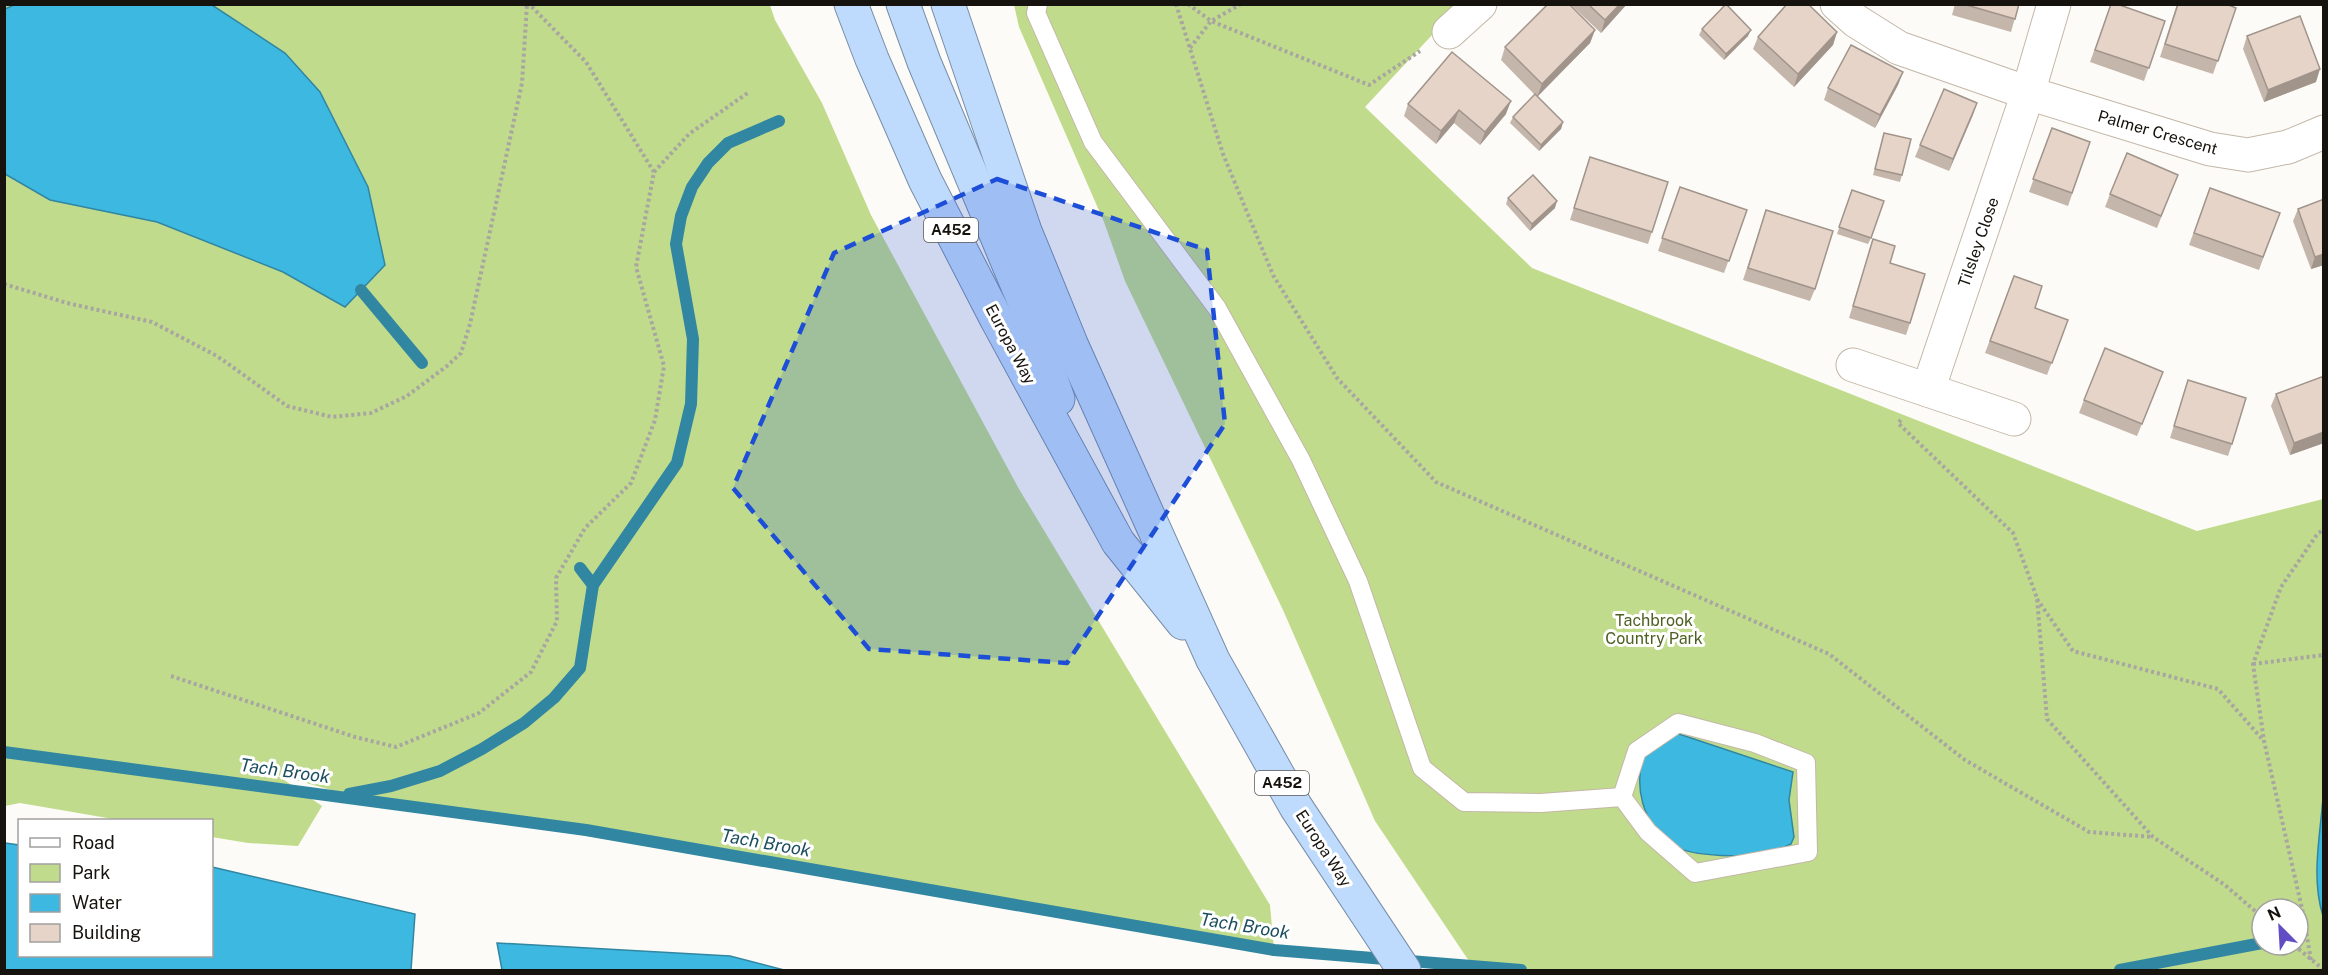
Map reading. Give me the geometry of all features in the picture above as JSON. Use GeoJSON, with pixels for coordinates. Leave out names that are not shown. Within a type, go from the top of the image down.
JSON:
{"type":"FeatureCollection","features":[{"type":"Feature","properties":{"kind":"highway","name":"Europa Way"},"geometry":{"type":"LineString","coordinates":[[851,4],[872,59],[925,180],[1091,494],[1118,542],[1212,660]]}},
{"type":"Feature","properties":{"kind":"highway"},"geometry":{"type":"LineString","coordinates":[[903,4],[924,62],[1024,301],[1091,494]]}},
{"type":"Feature","properties":{"kind":"highway","name":"Europa Way"},"geometry":{"type":"LineString","coordinates":[[948,4],[1029,242],[1072,346],[1212,660],[1296,807],[1404,970]]}},
{"type":"Feature","properties":{"kind":"street"},"geometry":{"type":"LineString","coordinates":[[1449,32],[1480,4]]}},
{"type":"Feature","properties":{"kind":"street","name":"Palmer Crescent"},"geometry":{"type":"LineString","coordinates":[[1838,4],[1870,31],[1899,48],[2028,93],[2210,149],[2248,154],[2288,147],[2324,132]]}},
{"type":"Feature","properties":{"kind":"street","name":"Tilsley Close"},"geometry":{"type":"LineString","coordinates":[[1928,390],[2028,93],[2054,4]]}},
{"type":"Feature","properties":{"kind":"street"},"geometry":{"type":"LineString","coordinates":[[1853,365],[2014,419]]}},
{"type":"Feature","properties":{"kind":"lane"},"geometry":{"type":"LineString","coordinates":[[1038,4],[1035,13],[1094,142],[1217,309],[1301,460],[1359,581],[1422,768],[1464,802],[1541,803],[1622,796]]}},
{"type":"Feature","properties":{"kind":"lane"},"geometry":{"type":"LineString","coordinates":[[1678,723],[1755,743],[1806,763],[1808,852],[1695,873],[1648,832],[1622,796],[1637,751],[1678,723]]}},
{"type":"Feature","properties":{"kind":"path"},"geometry":{"type":"LineString","coordinates":[[528,4],[586,62],[654,172]]}},
{"type":"Feature","properties":{"kind":"path"},"geometry":{"type":"LineString","coordinates":[[4,284],[67,303],[152,322],[217,356],[287,406],[332,417],[371,412],[406,396],[461,353],[467,334],[522,83],[528,4]]}},
{"type":"Feature","properties":{"kind":"path"},"geometry":{"type":"LineString","coordinates":[[1176,4],[1223,154],[1273,275],[1337,378],[1436,482],[1610,556],[1829,654],[1965,760],[2089,832],[2153,837]]}},
{"type":"Feature","properties":{"kind":"path"},"geometry":{"type":"LineString","coordinates":[[1188,4],[1211,21],[1369,85],[1449,32]]}},
{"type":"Feature","properties":{"kind":"path"},"geometry":{"type":"LineString","coordinates":[[1190,48],[1211,21],[1241,4]]}},
{"type":"Feature","properties":{"kind":"path"},"geometry":{"type":"LineString","coordinates":[[171,676],[355,737],[396,747],[479,713],[531,672],[557,621],[556,578],[585,528],[631,483],[655,420],[664,366],[636,267],[654,172],[689,134],[749,92]]}},
{"type":"Feature","properties":{"kind":"path"},"geometry":{"type":"LineString","coordinates":[[1928,390],[1898,423],[2013,533],[2037,598],[2073,651],[2218,689],[2264,741]]}},
{"type":"Feature","properties":{"kind":"path"},"geometry":{"type":"LineString","coordinates":[[2311,960],[2303,913],[2264,741],[2253,664],[2281,587],[2318,532],[2324,530]]}},
{"type":"Feature","properties":{"kind":"path"},"geometry":{"type":"LineString","coordinates":[[2037,598],[2047,719],[2153,837],[2225,885],[2250,907]]}},
{"type":"Feature","properties":{"kind":"path"},"geometry":{"type":"LineString","coordinates":[[2253,664],[2324,655]]}},
{"type":"Feature","properties":{"kind":"path"},"geometry":{"type":"LineString","coordinates":[[2308,957],[2324,970]]}},
{"type":"Feature","properties":{"kind":"highlighted area"},"geometry":{"type":"Polygon","coordinates":[[[997,179],[1207,250],[1225,424],[1067,663],[869,649],[733,488],[834,253],[997,179]]]}},
{"type":"Feature","properties":{"kind":"green space"},"geometry":{"type":"Polygon","coordinates":[[[4,5],[770,5],[775,20],[822,103],[871,215],[1019,489],[1270,905],[1274,950],[364,799],[277,775],[322,806],[298,846],[248,843],[213,837],[213,819],[113,819],[20,803],[5,806],[4,5]]]}},
{"type":"Feature","properties":{"kind":"green space","name":"Tachbrook Country Park"},"geometry":{"type":"Polygon","coordinates":[[[1014,5],[1460,5],[1365,107],[1532,268],[2197,531],[2323,499],[2323,970],[1475,970],[1375,821],[1283,610],[1125,281],[1104,222],[1019,27],[1014,5]]]}},
{"type":"Feature","properties":{"kind":"water"},"geometry":{"type":"Polygon","coordinates":[[[14,5],[212,5],[285,53],[320,92],[368,187],[385,265],[345,307],[283,272],[157,222],[50,200],[5,174],[5,9],[14,5]]]}},
{"type":"Feature","properties":{"kind":"water"},"geometry":{"type":"Polygon","coordinates":[[[1676,733],[1793,772],[1789,800],[1794,837],[1791,844],[1775,852],[1761,855],[1735,856],[1683,850],[1663,837],[1654,827],[1643,803],[1640,790],[1641,763],[1645,749],[1676,733]]]}},
{"type":"Feature","properties":{"kind":"water"},"geometry":{"type":"Polygon","coordinates":[[[2323,798],[2323,916],[2319,902],[2317,872],[2323,798]]]}},
{"type":"Feature","properties":{"kind":"water"},"geometry":{"type":"Polygon","coordinates":[[[5,843],[18,845],[18,957],[213,957],[213,867],[415,914],[411,970],[5,970],[5,843]]]}},
{"type":"Feature","properties":{"kind":"water"},"geometry":{"type":"Polygon","coordinates":[[[497,943],[730,956],[784,970],[502,970],[497,943]]]}},
{"type":"Feature","properties":{"kind":"building"},"geometry":{"type":"Polygon","coordinates":[[[1548,4],[1569,4],[1595,30],[1542,84],[1505,47],[1548,4]]]}},
{"type":"Feature","properties":{"kind":"building"},"geometry":{"type":"Polygon","coordinates":[[[1588,4],[1620,4],[1605,20],[1588,4]]]}},
{"type":"Feature","properties":{"kind":"building"},"geometry":{"type":"Polygon","coordinates":[[[1726,4],[1751,30],[1726,54],[1702,29],[1726,4]]]}},
{"type":"Feature","properties":{"kind":"building"},"geometry":{"type":"Polygon","coordinates":[[[1787,4],[1808,4],[1837,32],[1798,74],[1758,37],[1787,4]]]}},
{"type":"Feature","properties":{"kind":"building"},"geometry":{"type":"Polygon","coordinates":[[[1963,4],[2019,4],[2015,19],[1963,4]]]}},
{"type":"Feature","properties":{"kind":"building"},"geometry":{"type":"Polygon","coordinates":[[[2111,4],[2117,4],[2165,21],[2149,68],[2095,50],[2111,4]]]}},
{"type":"Feature","properties":{"kind":"building"},"geometry":{"type":"Polygon","coordinates":[[[2178,4],[2226,4],[2236,8],[2218,61],[2165,44],[2178,4]]]}},
{"type":"Feature","properties":{"kind":"building"},"geometry":{"type":"Polygon","coordinates":[[[2300,16],[2320,69],[2268,90],[2247,36],[2300,16]]]}},
{"type":"Feature","properties":{"kind":"building"},"geometry":{"type":"Polygon","coordinates":[[[1851,45],[1903,72],[1880,115],[1828,88],[1851,45]]]}},
{"type":"Feature","properties":{"kind":"building"},"geometry":{"type":"Polygon","coordinates":[[[1452,52],[1511,101],[1485,132],[1459,110],[1441,131],[1408,104],[1452,52]]]}},
{"type":"Feature","properties":{"kind":"building"},"geometry":{"type":"Polygon","coordinates":[[[1944,89],[1977,103],[1953,159],[1920,145],[1944,89]]]}},
{"type":"Feature","properties":{"kind":"building"},"geometry":{"type":"Polygon","coordinates":[[[1535,94],[1563,122],[1541,145],[1513,117],[1535,94]]]}},
{"type":"Feature","properties":{"kind":"building"},"geometry":{"type":"Polygon","coordinates":[[[2052,128],[2090,142],[2072,193],[2033,179],[2052,128]]]}},
{"type":"Feature","properties":{"kind":"building"},"geometry":{"type":"Polygon","coordinates":[[[1884,133],[1911,139],[1902,175],[1875,169],[1884,133]]]}},
{"type":"Feature","properties":{"kind":"building"},"geometry":{"type":"Polygon","coordinates":[[[2127,153],[2178,175],[2161,216],[2110,194],[2127,153]]]}},
{"type":"Feature","properties":{"kind":"building"},"geometry":{"type":"Polygon","coordinates":[[[1590,157],[1668,182],[1652,232],[1574,208],[1590,157]]]}},
{"type":"Feature","properties":{"kind":"building"},"geometry":{"type":"Polygon","coordinates":[[[1533,175],[1557,201],[1532,224],[1508,198],[1533,175]]]}},
{"type":"Feature","properties":{"kind":"building"},"geometry":{"type":"Polygon","coordinates":[[[1680,187],[1747,210],[1729,261],[1662,238],[1680,187]]]}},
{"type":"Feature","properties":{"kind":"building"},"geometry":{"type":"Polygon","coordinates":[[[2210,188],[2280,213],[2263,257],[2194,233],[2210,188]]]}},
{"type":"Feature","properties":{"kind":"building"},"geometry":{"type":"Polygon","coordinates":[[[1852,190],[1884,201],[1871,238],[1839,227],[1852,190]]]}},
{"type":"Feature","properties":{"kind":"building"},"geometry":{"type":"Polygon","coordinates":[[[2324,199],[2324,254],[2315,257],[2298,209],[2324,199]]]}},
{"type":"Feature","properties":{"kind":"building"},"geometry":{"type":"Polygon","coordinates":[[[1766,210],[1833,231],[1815,289],[1748,268],[1766,210]]]}},
{"type":"Feature","properties":{"kind":"building"},"geometry":{"type":"Polygon","coordinates":[[[1873,239],[1895,246],[1890,263],[1925,274],[1910,323],[1853,306],[1873,239]]]}},
{"type":"Feature","properties":{"kind":"building"},"geometry":{"type":"Polygon","coordinates":[[[2014,276],[2042,286],[2035,308],[2068,320],[2052,363],[1990,341],[2014,276]]]}},
{"type":"Feature","properties":{"kind":"building"},"geometry":{"type":"Polygon","coordinates":[[[2105,348],[2163,372],[2142,424],[2084,400],[2105,348]]]}},
{"type":"Feature","properties":{"kind":"building"},"geometry":{"type":"Polygon","coordinates":[[[2324,376],[2324,432],[2294,443],[2276,394],[2324,376]]]}},
{"type":"Feature","properties":{"kind":"building"},"geometry":{"type":"Polygon","coordinates":[[[2188,380],[2246,398],[2232,444],[2174,426],[2188,380]]]}},
{"type":"Feature","properties":{"kind":"waterway"},"geometry":{"type":"LineString","coordinates":[[349,794],[391,786],[440,771],[482,749],[524,723],[554,698],[580,668],[593,585],[677,463],[691,404],[693,339],[676,244],[681,216],[692,187],[708,163],[728,143],[779,121]]}},
{"type":"Feature","properties":{"kind":"waterway"},"geometry":{"type":"LineString","coordinates":[[361,290],[422,363]]}},
{"type":"Feature","properties":{"kind":"waterway"},"geometry":{"type":"LineString","coordinates":[[580,568],[593,585]]}},
{"type":"Feature","properties":{"kind":"waterway","name":"Tach Brook"},"geometry":{"type":"LineString","coordinates":[[4,752],[586,830],[1274,950],[1521,970]]}},
{"type":"Feature","properties":{"kind":"waterway"},"geometry":{"type":"LineString","coordinates":[[2120,970],[2250,945]]}}]}
